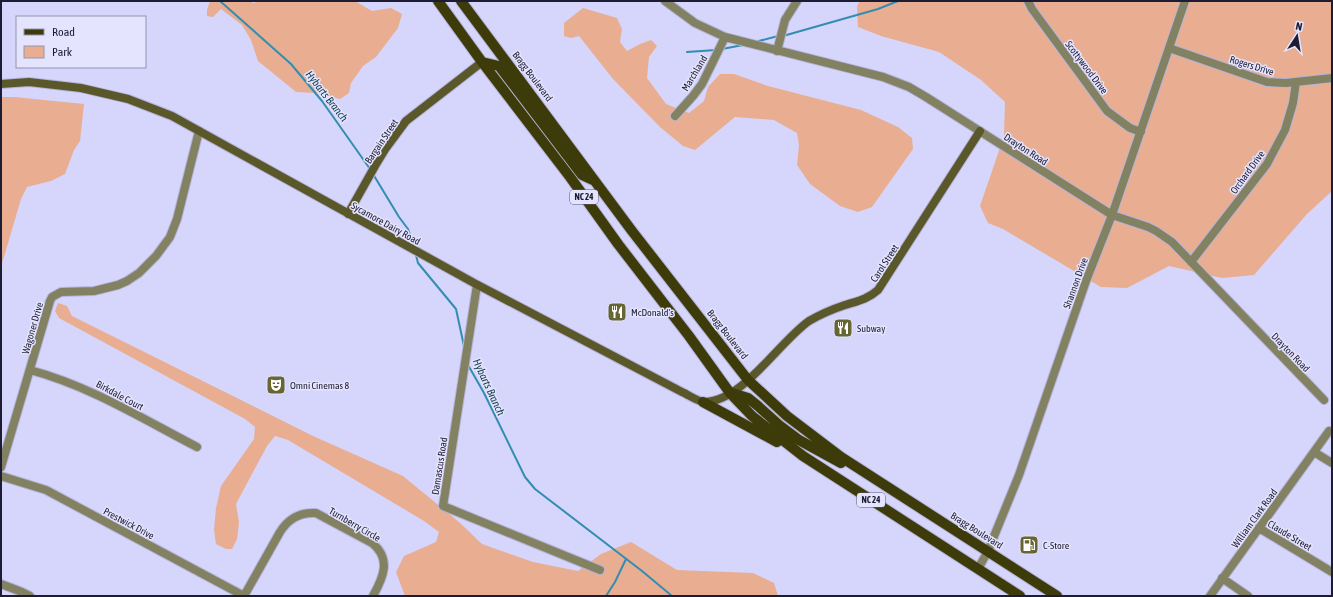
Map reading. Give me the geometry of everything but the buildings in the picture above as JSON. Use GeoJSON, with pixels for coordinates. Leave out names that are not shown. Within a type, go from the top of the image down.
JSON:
{"type":"FeatureCollection","features":[{"type":"Feature","properties":{"kind":"main road","name":"NC 24"},"geometry":{"type":"LineString","coordinates":[[438,1],[482,62],[730,392],[752,416],[803,456],[1020,596]]}},
{"type":"Feature","properties":{"kind":"main road","name":"Bragg Boulevard"},"geometry":{"type":"LineString","coordinates":[[461,1],[636,236],[748,380],[787,416],[841,457],[1057,596]]}},
{"type":"Feature","properties":{"kind":"main road"},"geometry":{"type":"LineString","coordinates":[[482,62],[499,66],[582,175],[597,182]]}},
{"type":"Feature","properties":{"kind":"main road","name":"Bargain Street"},"geometry":{"type":"LineString","coordinates":[[348,214],[386,148],[406,121],[482,62]]}},
{"type":"Feature","properties":{"kind":"main road","name":"Sycamore Dairy Road"},"geometry":{"type":"LineString","coordinates":[[1,84],[29,82],[58,85],[109,94],[172,116],[477,285],[703,402]]}},
{"type":"Feature","properties":{"kind":"main road","name":"Carol Street"},"geometry":{"type":"LineString","coordinates":[[748,380],[797,331],[809,322],[834,309],[867,298],[878,290],[980,131]]}},
{"type":"Feature","properties":{"kind":"main road"},"geometry":{"type":"LineString","coordinates":[[703,402],[714,400],[730,392],[748,380]]}},
{"type":"Feature","properties":{"kind":"main road"},"geometry":{"type":"LineString","coordinates":[[730,392],[748,398],[799,440],[878,481]]}},
{"type":"Feature","properties":{"kind":"main road"},"geometry":{"type":"LineString","coordinates":[[703,402],[803,456]]}},
{"type":"Feature","properties":{"kind":"street","name":"Drayton Road"},"geometry":{"type":"LineString","coordinates":[[665,1],[695,23],[725,37],[896,81],[926,96],[1112,215],[1156,231],[1172,242],[1324,400]]}},
{"type":"Feature","properties":{"kind":"street"},"geometry":{"type":"LineString","coordinates":[[777,51],[785,20],[797,1]]}},
{"type":"Feature","properties":{"kind":"street","name":"Scottywood Drive"},"geometry":{"type":"LineString","coordinates":[[1028,1],[1032,9],[1107,111],[1126,126],[1141,132]]}},
{"type":"Feature","properties":{"kind":"street","name":"Shannon Drive"},"geometry":{"type":"LineString","coordinates":[[978,569],[988,551],[1019,475],[1086,281],[1112,215],[1185,1]]}},
{"type":"Feature","properties":{"kind":"street","name":"Marchland"},"geometry":{"type":"LineString","coordinates":[[675,116],[702,84],[725,37]]}},
{"type":"Feature","properties":{"kind":"street","name":"Rogers Drive"},"geometry":{"type":"LineString","coordinates":[[1169,48],[1267,82],[1286,83],[1332,78]]}},
{"type":"Feature","properties":{"kind":"street","name":"Orchard Drive"},"geometry":{"type":"LineString","coordinates":[[1191,262],[1267,164],[1285,130],[1293,103],[1296,82]]}},
{"type":"Feature","properties":{"kind":"street","name":"Wagoner Drive"},"geometry":{"type":"LineString","coordinates":[[1,467],[52,297],[56,294],[65,292],[94,291],[108,288],[127,281],[150,263],[165,245],[177,219],[199,130]]}},
{"type":"Feature","properties":{"kind":"street","name":"Damascus Road"},"geometry":{"type":"LineString","coordinates":[[477,285],[443,506],[600,570]]}},
{"type":"Feature","properties":{"kind":"street","name":"Birkdale Court"},"geometry":{"type":"LineString","coordinates":[[30,370],[85,388],[197,447]]}},
{"type":"Feature","properties":{"kind":"street"},"geometry":{"type":"LineString","coordinates":[[1329,431],[1314,452],[1332,463]]}},
{"type":"Feature","properties":{"kind":"street","name":"William Clark Road"},"geometry":{"type":"LineString","coordinates":[[1210,596],[1314,452]]}},
{"type":"Feature","properties":{"kind":"street","name":"Prestwick Drive"},"geometry":{"type":"LineString","coordinates":[[1,476],[46,490],[244,596]]}},
{"type":"Feature","properties":{"kind":"street","name":"Turnberry Circle"},"geometry":{"type":"LineString","coordinates":[[244,596],[282,528],[297,516],[311,513],[316,513],[372,543],[379,550],[383,558],[384,568],[381,582],[373,596]]}},
{"type":"Feature","properties":{"kind":"street","name":"Claude Street"},"geometry":{"type":"LineString","coordinates":[[1259,528],[1332,572]]}},
{"type":"Feature","properties":{"kind":"street"},"geometry":{"type":"LineString","coordinates":[[1222,578],[1248,596]]}},
{"type":"Feature","properties":{"kind":"street"},"geometry":{"type":"LineString","coordinates":[[1,584],[30,596]]}},
{"type":"Feature","properties":{"kind":"green space"},"geometry":{"type":"Polygon","coordinates":[[[210,1],[250,1],[253,3],[261,1],[355,1],[372,11],[391,8],[402,14],[398,28],[376,57],[363,66],[351,83],[349,93],[340,99],[316,93],[296,92],[258,61],[251,40],[242,25],[221,9],[213,17],[207,16],[210,1]]]}},
{"type":"Feature","properties":{"kind":"green space"},"geometry":{"type":"Polygon","coordinates":[[[860,1],[1332,1],[1332,191],[1307,214],[1254,275],[1222,278],[1169,266],[1127,288],[1101,287],[1003,229],[988,223],[980,206],[1004,136],[1005,102],[981,80],[939,52],[881,36],[858,27],[857,6],[860,1]]]}},
{"type":"Feature","properties":{"kind":"green space"},"geometry":{"type":"Polygon","coordinates":[[[583,8],[617,18],[622,29],[620,42],[627,51],[651,40],[657,46],[649,57],[647,78],[666,104],[689,113],[704,101],[708,87],[720,74],[734,74],[768,86],[861,110],[898,127],[912,138],[913,149],[872,207],[858,212],[840,206],[810,184],[797,165],[799,145],[797,133],[774,120],[735,117],[695,150],[683,146],[660,127],[613,79],[579,36],[571,38],[564,36],[564,23],[583,8]]]}},
{"type":"Feature","properties":{"kind":"green space"},"geometry":{"type":"Polygon","coordinates":[[[1,97],[84,104],[80,141],[74,150],[65,174],[51,181],[27,187],[21,199],[1,267],[1,97]]]}},
{"type":"Feature","properties":{"kind":"green space"},"geometry":{"type":"Polygon","coordinates":[[[58,303],[67,306],[72,316],[313,436],[403,476],[459,522],[482,544],[533,562],[578,571],[601,554],[631,542],[677,570],[753,573],[774,583],[778,596],[405,596],[396,572],[404,556],[436,542],[439,532],[424,521],[288,440],[275,436],[267,446],[236,504],[239,522],[237,539],[232,549],[226,549],[216,544],[214,530],[216,508],[221,486],[254,439],[255,427],[245,419],[59,318],[55,311],[58,303]]]}},
{"type":"Feature","properties":{"kind":"waterway","name":"Hybarts Branch"},"geometry":{"type":"LineString","coordinates":[[220,1],[291,64],[322,101],[370,169]]}},
{"type":"Feature","properties":{"kind":"waterway"},"geometry":{"type":"LineString","coordinates":[[783,36],[878,9],[898,1]]}},
{"type":"Feature","properties":{"kind":"waterway"},"geometry":{"type":"LineString","coordinates":[[755,42],[778,36]]}},
{"type":"Feature","properties":{"kind":"waterway"},"geometry":{"type":"LineString","coordinates":[[722,49],[743,45]]}},
{"type":"Feature","properties":{"kind":"waterway"},"geometry":{"type":"LineString","coordinates":[[687,52],[716,50]]}},
{"type":"Feature","properties":{"kind":"waterway","name":"Hybarts Branch"},"geometry":{"type":"LineString","coordinates":[[373,174],[408,229],[414,247]]}},
{"type":"Feature","properties":{"kind":"waterway","name":"Hybarts Branch"},"geometry":{"type":"LineString","coordinates":[[416,255],[418,263],[456,309],[464,346]]}},
{"type":"Feature","properties":{"kind":"waterway","name":"Hybarts Branch"},"geometry":{"type":"LineString","coordinates":[[468,365],[484,393],[525,477],[535,489],[642,571],[672,596]]}},
{"type":"Feature","properties":{"kind":"waterway"},"geometry":{"type":"LineString","coordinates":[[606,596],[615,582],[626,559]]}},
{"type":"Feature","properties":{"kind":"place","name":"McDonald's"},"geometry":{"type":"Point","coordinates":[617,312]}},
{"type":"Feature","properties":{"kind":"place","name":"Subway"},"geometry":{"type":"Point","coordinates":[843,328]}},
{"type":"Feature","properties":{"kind":"place","name":"Omni Cinemas 8"},"geometry":{"type":"Point","coordinates":[276,385]}},
{"type":"Feature","properties":{"kind":"place","name":"C-Store"},"geometry":{"type":"Point","coordinates":[1029,545]}}]}
